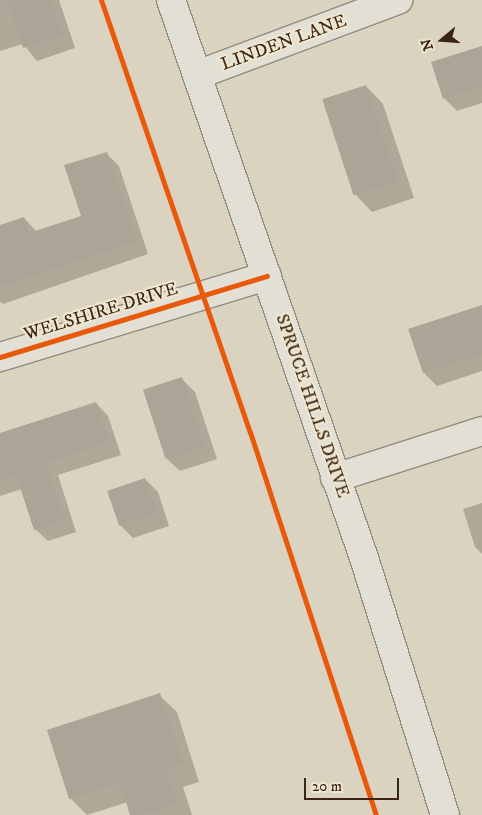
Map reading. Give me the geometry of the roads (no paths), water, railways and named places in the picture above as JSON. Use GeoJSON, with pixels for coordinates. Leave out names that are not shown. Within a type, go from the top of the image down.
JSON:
{"type":"FeatureCollection","features":[{"type":"Feature","properties":{"kind":"main road","name":"SPRUCE HILLS DRIVE"},"geometry":{"type":"LineString","coordinates":[[171,0],[364,558],[445,815]]}},
{"type":"Feature","properties":{"kind":"main road","name":"LINDEN LANE"},"geometry":{"type":"LineString","coordinates":[[197,75],[398,0]]}},
{"type":"Feature","properties":{"kind":"main road","name":"WELSHIRE DRIVE"},"geometry":{"type":"LineString","coordinates":[[0,357],[267,276]]}},
{"type":"Feature","properties":{"kind":"main road"},"geometry":{"type":"LineString","coordinates":[[336,478],[482,431]]}}]}
